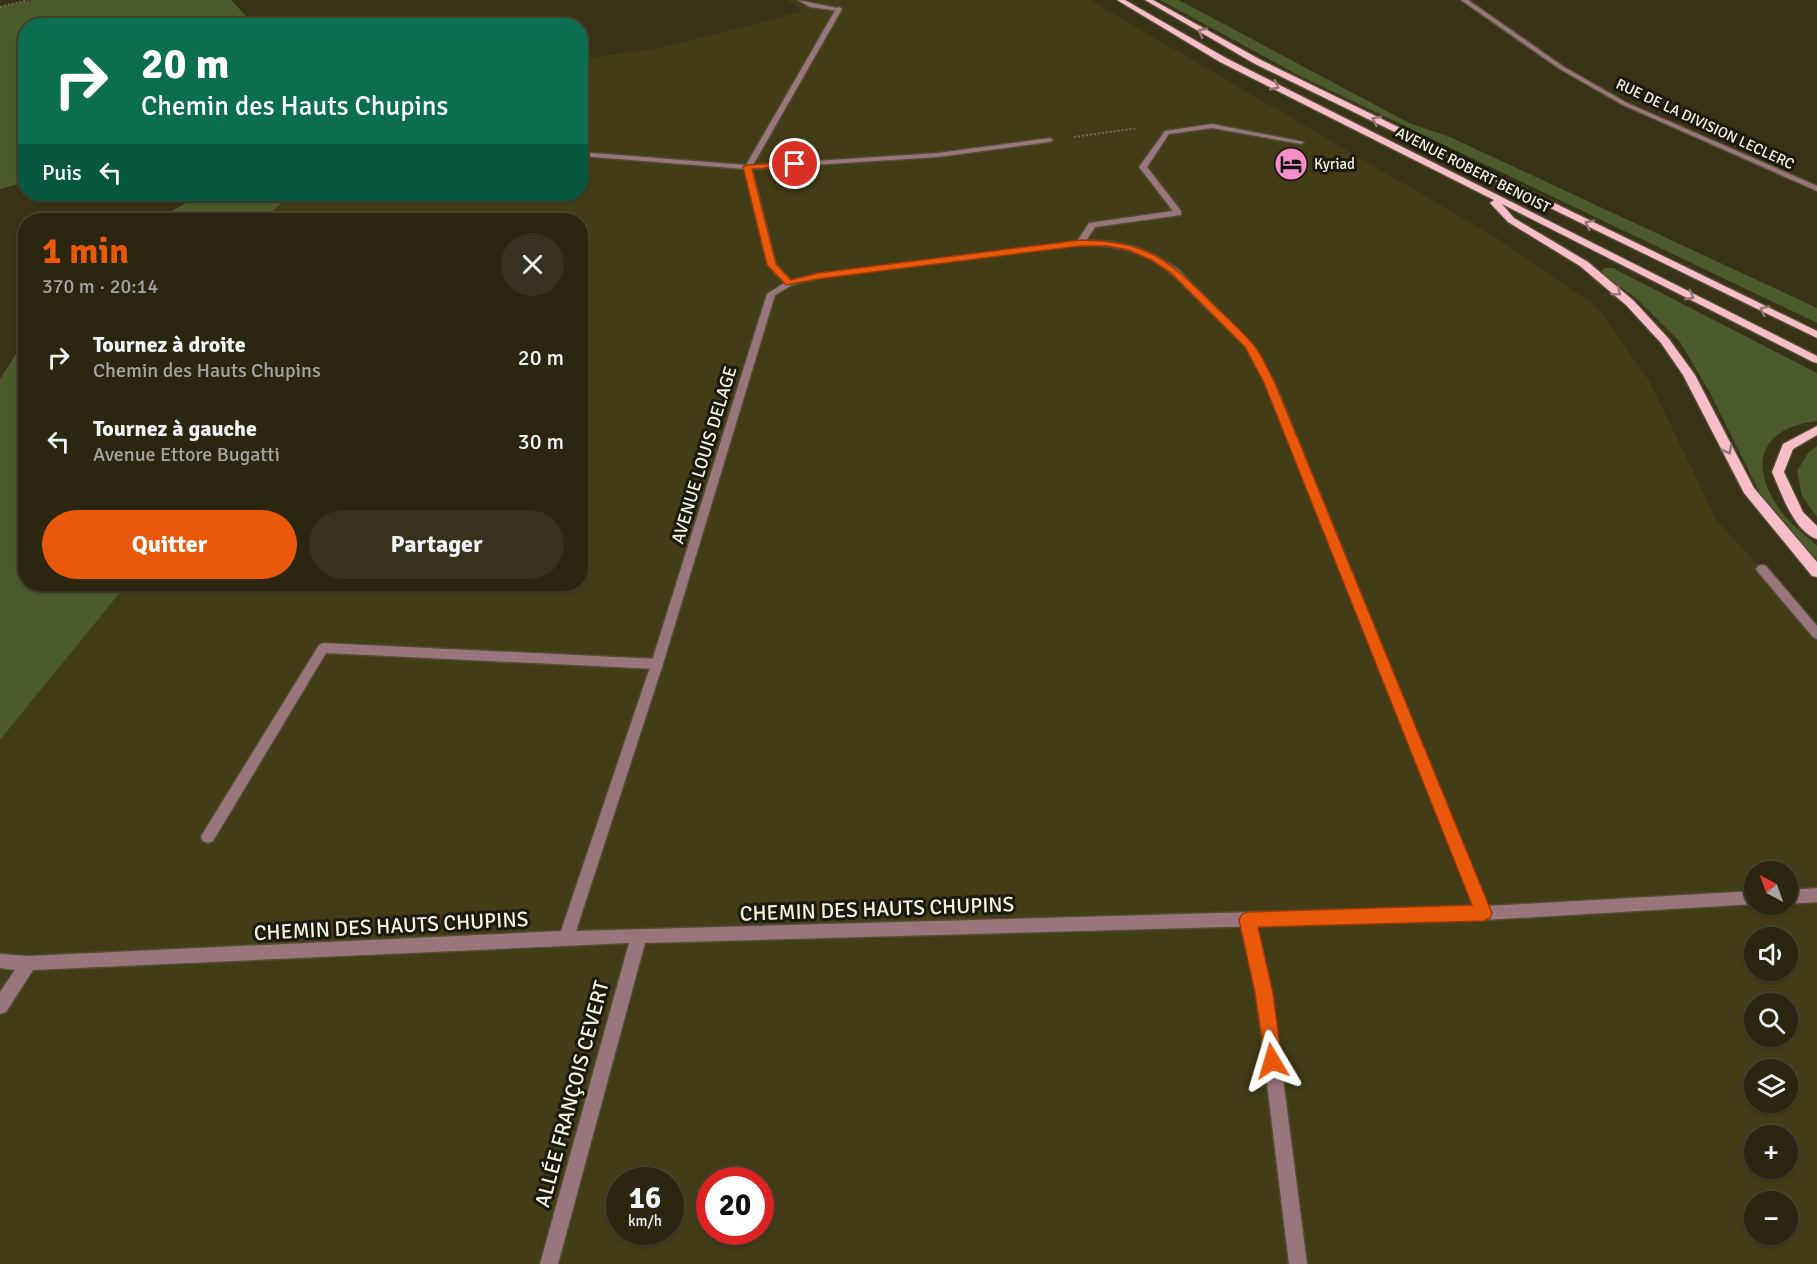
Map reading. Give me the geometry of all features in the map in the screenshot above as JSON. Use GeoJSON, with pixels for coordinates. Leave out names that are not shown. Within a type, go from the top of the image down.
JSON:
{"type":"FeatureCollection","features":[{"type":"Feature","properties":{"kind":"main road","name":"AVENUE ROBERT BENOIST"},"geometry":{"type":"LineString","coordinates":[[1120,0],[1223,60],[1817,360]]}},
{"type":"Feature","properties":{"kind":"main road","name":"AVENUE ROBERT BENOIST"},"geometry":{"type":"LineString","coordinates":[[1148,0],[1258,62],[1817,335]]}},
{"type":"Feature","properties":{"kind":"main road"},"geometry":{"type":"LineString","coordinates":[[1487,195],[1510,220],[1584,264],[1630,303],[1665,341],[1689,375],[1749,490],[1817,572]]}},
{"type":"Feature","properties":{"kind":"main road"},"geometry":{"type":"LineString","coordinates":[[1817,430],[1787,447],[1778,472],[1797,514],[1817,534]]}},
{"type":"Feature","properties":{"kind":"street"},"geometry":{"type":"LineString","coordinates":[[801,0],[812,6],[839,9],[747,167],[772,265],[789,283],[818,276],[1080,243],[1107,243],[1154,258],[1175,271],[1249,346],[1270,383],[1484,913]]}},
{"type":"Feature","properties":{"kind":"street","name":"RUE DE LA DIVISION LECLERC"},"geometry":{"type":"LineString","coordinates":[[1464,0],[1562,68],[1625,104],[1817,189]]}},
{"type":"Feature","properties":{"kind":"street"},"geometry":{"type":"LineString","coordinates":[[1080,243],[1092,225],[1178,213],[1143,167],[1167,132],[1212,126],[1301,142]]}},
{"type":"Feature","properties":{"kind":"street"},"geometry":{"type":"LineString","coordinates":[[588,155],[747,167],[938,155],[1050,140]]}},
{"type":"Feature","properties":{"kind":"street","name":"AVENUE LOUIS DELAGE"},"geometry":{"type":"LineString","coordinates":[[566,938],[657,664],[771,294],[789,283]]}},
{"type":"Feature","properties":{"kind":"street"},"geometry":{"type":"LineString","coordinates":[[1762,569],[1817,634]]}},
{"type":"Feature","properties":{"kind":"street"},"geometry":{"type":"LineString","coordinates":[[208,837],[323,648],[657,664]]}},
{"type":"Feature","properties":{"kind":"street"},"geometry":{"type":"LineString","coordinates":[[1798,896],[1817,895]]}},
{"type":"Feature","properties":{"kind":"street","name":"CHEMIN DES HAUTS CHUPINS"},"geometry":{"type":"LineString","coordinates":[[0,961],[29,963],[566,938],[1484,913],[1744,899]]}},
{"type":"Feature","properties":{"kind":"street"},"geometry":{"type":"LineString","coordinates":[[1248,920],[1264,993],[1298,1264]]}},
{"type":"Feature","properties":{"kind":"street","name":"ALLÉE FRANÇOIS CEVERT"},"geometry":{"type":"LineString","coordinates":[[549,1264],[639,936]]}},
{"type":"Feature","properties":{"kind":"street"},"geometry":{"type":"LineString","coordinates":[[0,1006],[29,963]]}},
{"type":"Feature","properties":{"kind":"path"},"geometry":{"type":"LineString","coordinates":[[0,7],[28,0]]}},
{"type":"Feature","properties":{"kind":"path"},"geometry":{"type":"LineString","coordinates":[[1050,140],[1145,127]]}},
{"type":"Feature","properties":{"kind":"shaded area"},"geometry":{"type":"Polygon","coordinates":[[[787,0],[1090,0],[1497,238],[1597,307],[1650,382],[1717,521],[1762,569],[1817,634],[1817,1264],[0,1264],[0,740],[121,591],[588,591],[588,213],[270,213],[284,201],[588,201],[588,58],[665,47],[803,11],[787,0]]]}},
{"type":"Feature","properties":{"kind":"green space"},"geometry":{"type":"Polygon","coordinates":[[[32,0],[231,0],[248,18],[18,18],[18,184],[0,189],[0,7],[32,0]]]}},
{"type":"Feature","properties":{"kind":"green space"},"geometry":{"type":"Polygon","coordinates":[[[1160,0],[1179,0],[1409,123],[1450,137],[1817,308],[1817,323],[1300,76],[1160,0]]]}},
{"type":"Feature","properties":{"kind":"green space"},"geometry":{"type":"Polygon","coordinates":[[[189,201],[284,201],[270,213],[169,213],[189,201]]]}},
{"type":"Feature","properties":{"kind":"green space"},"geometry":{"type":"Polygon","coordinates":[[[1604,268],[1613,268],[1817,373],[1817,421],[1783,431],[1772,440],[1765,451],[1763,463],[1764,478],[1770,493],[1784,515],[1817,546],[1817,560],[1760,493],[1710,393],[1680,342],[1635,297],[1605,276],[1602,271],[1604,268]]]}},
{"type":"Feature","properties":{"kind":"green space"},"geometry":{"type":"Polygon","coordinates":[[[18,351],[18,591],[121,591],[0,740],[0,379],[18,351]]]}},
{"type":"Feature","properties":{"kind":"green space"},"geometry":{"type":"Polygon","coordinates":[[[1817,446],[1817,517],[1802,496],[1797,471],[1808,453],[1817,446]]]}},
{"type":"Feature","properties":{"kind":"place","name":"Kyriad"},"geometry":{"type":"Point","coordinates":[1291,164]}},
{"type":"Feature","properties":{"kind":"route"},"geometry":{"type":"LineString","coordinates":[[795,164],[747,167],[772,265],[789,283],[818,276],[1080,243],[1107,243],[1130,248],[1154,258],[1175,271],[1249,346],[1270,383],[1484,913],[1248,920],[1264,993],[1272,1061]]}}]}
